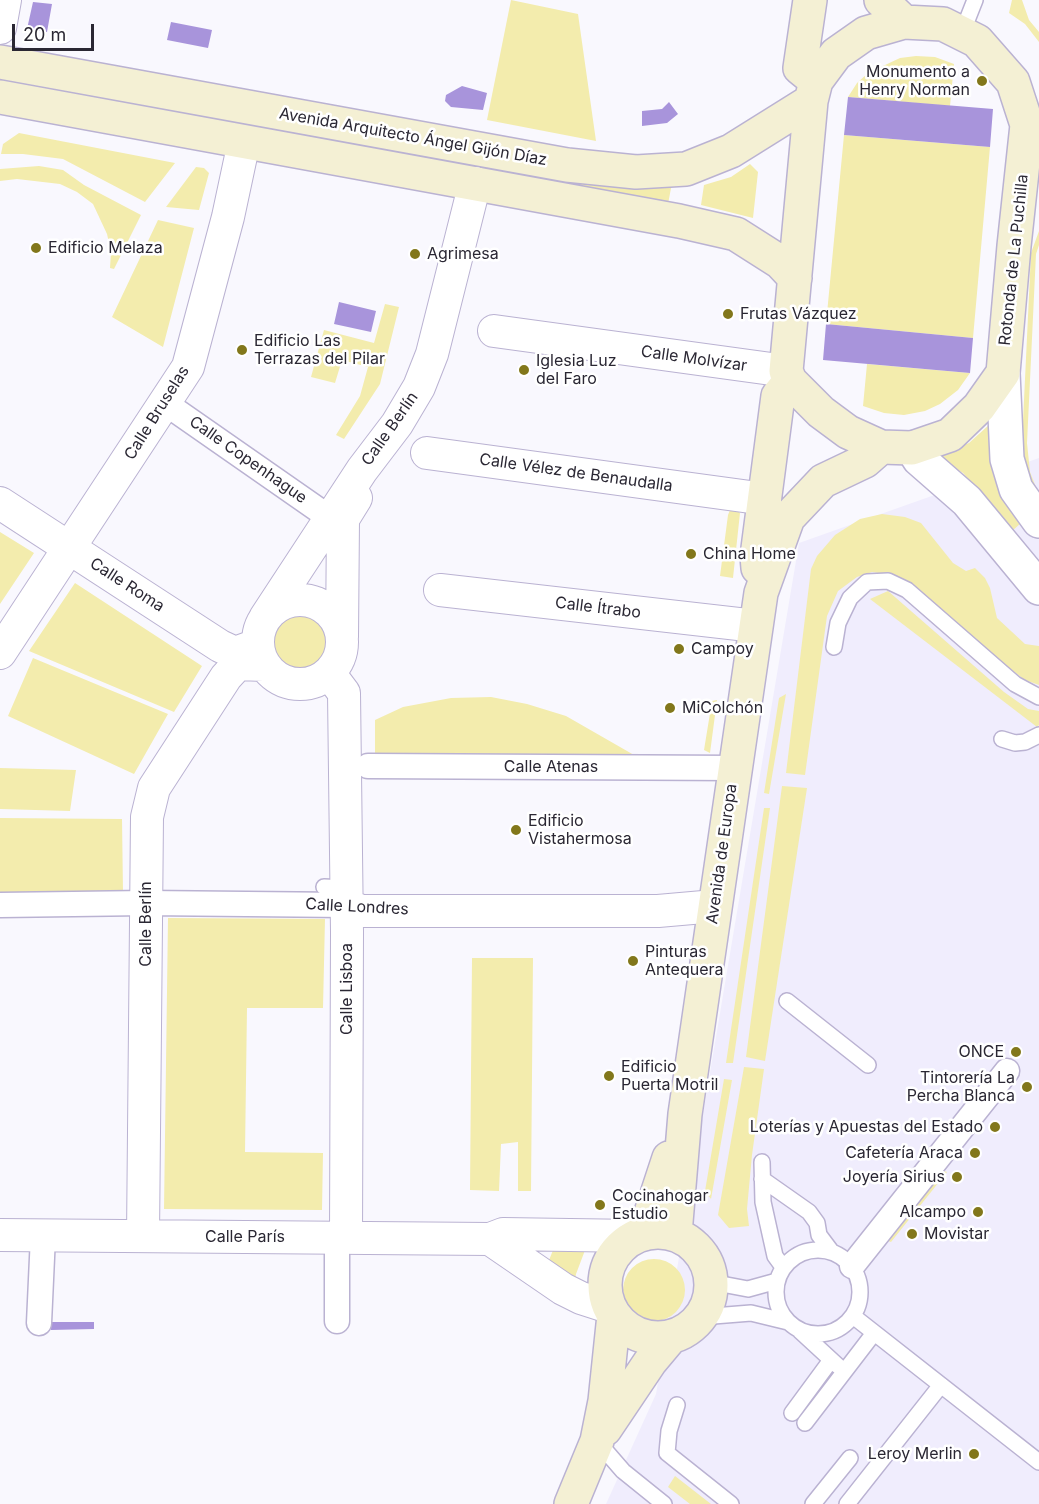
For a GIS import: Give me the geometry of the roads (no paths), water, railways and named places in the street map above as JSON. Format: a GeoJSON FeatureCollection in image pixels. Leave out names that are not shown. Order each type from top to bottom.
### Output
{"type":"FeatureCollection","features":[{"type":"Feature","properties":{"kind":"main road"},"geometry":{"type":"LineString","coordinates":[[810,0],[800,68],[814,91],[795,278],[788,376],[821,412],[848,432],[896,447],[950,435],[979,407],[1003,373]]}},
{"type":"Feature","properties":{"kind":"main road","name":"Rotonda de La Puchilla"},"geometry":{"type":"LineString","coordinates":[[814,91],[836,54],[892,11],[943,24],[977,41],[1026,89],[1028,125],[1003,373]]}},
{"type":"Feature","properties":{"kind":"main road","name":"Avenida Arquitecto Ángel Gijón Díaz"},"geometry":{"type":"LineString","coordinates":[[0,62],[567,165],[636,172],[686,169],[731,151],[814,91]]}},
{"type":"Feature","properties":{"kind":"main road","name":"Avenida Arquitecto Ángel Gijón Díaz"},"geometry":{"type":"LineString","coordinates":[[0,97],[679,221],[736,234],[780,262],[795,278]]}},
{"type":"Feature","properties":{"kind":"main road"},"geometry":{"type":"LineString","coordinates":[[1014,246],[1039,204]]}},
{"type":"Feature","properties":{"kind":"main road","name":"Avenida de Europa"},"geometry":{"type":"LineString","coordinates":[[761,593],[757,556],[778,396],[788,376]]}},
{"type":"Feature","properties":{"kind":"main road","name":"Avenida de Europa"},"geometry":{"type":"LineString","coordinates":[[652,1235],[684,1114],[761,593],[788,518],[823,482],[896,447]]}},
{"type":"Feature","properties":{"kind":"main road"},"geometry":{"type":"LineString","coordinates":[[652,1235],[689,1242],[700,1252],[708,1267],[711,1282],[709,1301],[701,1317],[687,1330],[671,1337],[654,1338],[639,1335],[625,1327],[611,1311],[605,1294],[608,1266],[620,1248],[652,1235]]}},
{"type":"Feature","properties":{"kind":"main road"},"geometry":{"type":"LineString","coordinates":[[571,1504],[597,1440],[605,1401],[611,1311]]}},
{"type":"Feature","properties":{"kind":"main road"},"geometry":{"type":"LineString","coordinates":[[597,1440],[650,1362],[671,1337]]}},
{"type":"Feature","properties":{"kind":"street"},"geometry":{"type":"LineString","coordinates":[[0,28],[5,0]]}},
{"type":"Feature","properties":{"kind":"street","name":"Calle Bruselas"},"geometry":{"type":"LineString","coordinates":[[0,653],[188,367],[228,217],[244,142]]}},
{"type":"Feature","properties":{"kind":"street","name":"Calle Berlín"},"geometry":{"type":"LineString","coordinates":[[143,1236],[147,817],[154,788],[226,677],[262,643],[330,518],[362,470],[397,424],[419,387],[432,354],[475,183]]}},
{"type":"Feature","properties":{"kind":"street","name":"Calle Molvízar"},"geometry":{"type":"LineString","coordinates":[[494,332],[788,376]]}},
{"type":"Feature","properties":{"kind":"street"},"geometry":{"type":"LineString","coordinates":[[1003,373],[1007,459],[1016,489],[1039,521]]}},
{"type":"Feature","properties":{"kind":"street","name":"Calle Copenhague"},"geometry":{"type":"LineString","coordinates":[[165,403],[330,518]]}},
{"type":"Feature","properties":{"kind":"street"},"geometry":{"type":"LineString","coordinates":[[896,447],[919,459],[967,501],[1039,588]]}},
{"type":"Feature","properties":{"kind":"street"},"geometry":{"type":"LineString","coordinates":[[342,637],[339,624],[332,613],[310,600],[297,599],[284,602],[273,609],[262,643],[272,674],[283,681],[307,684],[319,680],[337,663],[342,650],[343,519],[371,474],[377,452]]}},
{"type":"Feature","properties":{"kind":"street","name":"Calle Vélez de Benaudalla"},"geometry":{"type":"LineString","coordinates":[[427,453],[765,499]]}},
{"type":"Feature","properties":{"kind":"street","name":"Calle Roma"},"geometry":{"type":"LineString","coordinates":[[0,503],[220,646],[235,653],[262,643]]}},
{"type":"Feature","properties":{"kind":"street","name":"Calle Ítrabo"},"geometry":{"type":"LineString","coordinates":[[440,590],[756,626]]}},
{"type":"Feature","properties":{"kind":"street","name":"Calle Lisboa"},"geometry":{"type":"LineString","coordinates":[[329,673],[344,693],[339,893],[342,1238]]}},
{"type":"Feature","properties":{"kind":"street","name":"Calle Atenas"},"geometry":{"type":"LineString","coordinates":[[368,766],[735,768]]}},
{"type":"Feature","properties":{"kind":"street","name":"Calle Londres"},"geometry":{"type":"LineString","coordinates":[[0,905],[146,903],[339,893],[361,911],[658,911],[715,906]]}},
{"type":"Feature","properties":{"kind":"street"},"geometry":{"type":"LineString","coordinates":[[852,1266],[1007,1071]]}},
{"type":"Feature","properties":{"kind":"street","name":"Calle París"},"geometry":{"type":"LineString","coordinates":[[0,1235],[490,1239],[503,1234],[652,1235]]}},
{"type":"Feature","properties":{"kind":"street"},"geometry":{"type":"LineString","coordinates":[[39,1323],[43,1236]]}},
{"type":"Feature","properties":{"kind":"street"},"geometry":{"type":"LineString","coordinates":[[337,1321],[342,1238]]}},
{"type":"Feature","properties":{"kind":"street"},"geometry":{"type":"LineString","coordinates":[[490,1239],[563,1289],[611,1311]]}},
{"type":"Feature","properties":{"kind":"lane"},"geometry":{"type":"LineString","coordinates":[[962,33],[975,0]]}},
{"type":"Feature","properties":{"kind":"lane"},"geometry":{"type":"LineString","coordinates":[[834,646],[838,623],[850,598],[867,582],[888,581],[907,590],[1015,684],[1039,697]]}},
{"type":"Feature","properties":{"kind":"lane"},"geometry":{"type":"LineString","coordinates":[[1002,739],[1015,743],[1026,742],[1039,735]]}},
{"type":"Feature","properties":{"kind":"lane"},"geometry":{"type":"LineString","coordinates":[[787,1001],[868,1065]]}},
{"type":"Feature","properties":{"kind":"lane"},"geometry":{"type":"LineString","coordinates":[[762,1162],[764,1202],[780,1274]]}},
{"type":"Feature","properties":{"kind":"lane"},"geometry":{"type":"LineString","coordinates":[[762,1179],[809,1212],[817,1223],[819,1235],[831,1251]]}},
{"type":"Feature","properties":{"kind":"lane"},"geometry":{"type":"LineString","coordinates":[[701,1317],[751,1313],[794,1327],[814,1335],[829,1333],[843,1327],[853,1316],[859,1304],[861,1291],[859,1278],[843,1257],[831,1251],[818,1249],[804,1251],[792,1258],[780,1274],[776,1295],[780,1310],[794,1327],[844,1371]]}},
{"type":"Feature","properties":{"kind":"lane"},"geometry":{"type":"LineString","coordinates":[[711,1282],[748,1289],[780,1274]]}},
{"type":"Feature","properties":{"kind":"lane"},"geometry":{"type":"LineString","coordinates":[[853,1316],[1039,1462]]}},
{"type":"Feature","properties":{"kind":"lane"},"geometry":{"type":"LineString","coordinates":[[805,1423],[874,1333]]}},
{"type":"Feature","properties":{"kind":"lane"},"geometry":{"type":"LineString","coordinates":[[792,1413],[831,1360]]}},
{"type":"Feature","properties":{"kind":"lane"},"geometry":{"type":"LineString","coordinates":[[847,1504],[941,1385]]}},
{"type":"Feature","properties":{"kind":"lane"},"geometry":{"type":"LineString","coordinates":[[677,1405],[669,1431],[667,1453],[731,1504]]}},
{"type":"Feature","properties":{"kind":"lane"},"geometry":{"type":"LineString","coordinates":[[597,1440],[623,1472],[664,1504]]}},
{"type":"Feature","properties":{"kind":"lane"},"geometry":{"type":"LineString","coordinates":[[813,1504],[850,1458]]}},
{"type":"Feature","properties":{"kind":"place","name":"Monumento a Henry Norman"},"geometry":{"type":"Point","coordinates":[982,81]}},
{"type":"Feature","properties":{"kind":"place","name":"Edificio Melaza"},"geometry":{"type":"Point","coordinates":[36,248]}},
{"type":"Feature","properties":{"kind":"place","name":"Agrimesa"},"geometry":{"type":"Point","coordinates":[415,254]}},
{"type":"Feature","properties":{"kind":"place","name":"Frutas Vázquez"},"geometry":{"type":"Point","coordinates":[728,314]}},
{"type":"Feature","properties":{"kind":"place","name":"Edificio Las Terrazas del Pilar"},"geometry":{"type":"Point","coordinates":[242,350]}},
{"type":"Feature","properties":{"kind":"place","name":"Iglesia Luz del Faro"},"geometry":{"type":"Point","coordinates":[524,370]}},
{"type":"Feature","properties":{"kind":"place","name":"China Home"},"geometry":{"type":"Point","coordinates":[691,554]}},
{"type":"Feature","properties":{"kind":"place","name":"Campoy"},"geometry":{"type":"Point","coordinates":[679,649]}},
{"type":"Feature","properties":{"kind":"place","name":"MiColchón"},"geometry":{"type":"Point","coordinates":[670,708]}},
{"type":"Feature","properties":{"kind":"place","name":"Edificio Vistahermosa"},"geometry":{"type":"Point","coordinates":[516,830]}},
{"type":"Feature","properties":{"kind":"place","name":"Pinturas Antequera"},"geometry":{"type":"Point","coordinates":[633,961]}},
{"type":"Feature","properties":{"kind":"place","name":"ONCE"},"geometry":{"type":"Point","coordinates":[1016,1052]}},
{"type":"Feature","properties":{"kind":"place","name":"Edificio Puerta Motril"},"geometry":{"type":"Point","coordinates":[609,1076]}},
{"type":"Feature","properties":{"kind":"place","name":"Tintorería La Percha Blanca"},"geometry":{"type":"Point","coordinates":[1027,1087]}},
{"type":"Feature","properties":{"kind":"place","name":"Loterías y Apuestas del Estado"},"geometry":{"type":"Point","coordinates":[995,1127]}},
{"type":"Feature","properties":{"kind":"place","name":"Cafetería Araca"},"geometry":{"type":"Point","coordinates":[975,1153]}},
{"type":"Feature","properties":{"kind":"place","name":"Joyería Sirius"},"geometry":{"type":"Point","coordinates":[957,1177]}},
{"type":"Feature","properties":{"kind":"place","name":"Cocinahogar Estudio"},"geometry":{"type":"Point","coordinates":[600,1205]}},
{"type":"Feature","properties":{"kind":"place","name":"Alcampo"},"geometry":{"type":"Point","coordinates":[978,1212]}},
{"type":"Feature","properties":{"kind":"place","name":"Movistar"},"geometry":{"type":"Point","coordinates":[912,1234]}},
{"type":"Feature","properties":{"kind":"place","name":"Leroy Merlin"},"geometry":{"type":"Point","coordinates":[974,1454]}}]}
